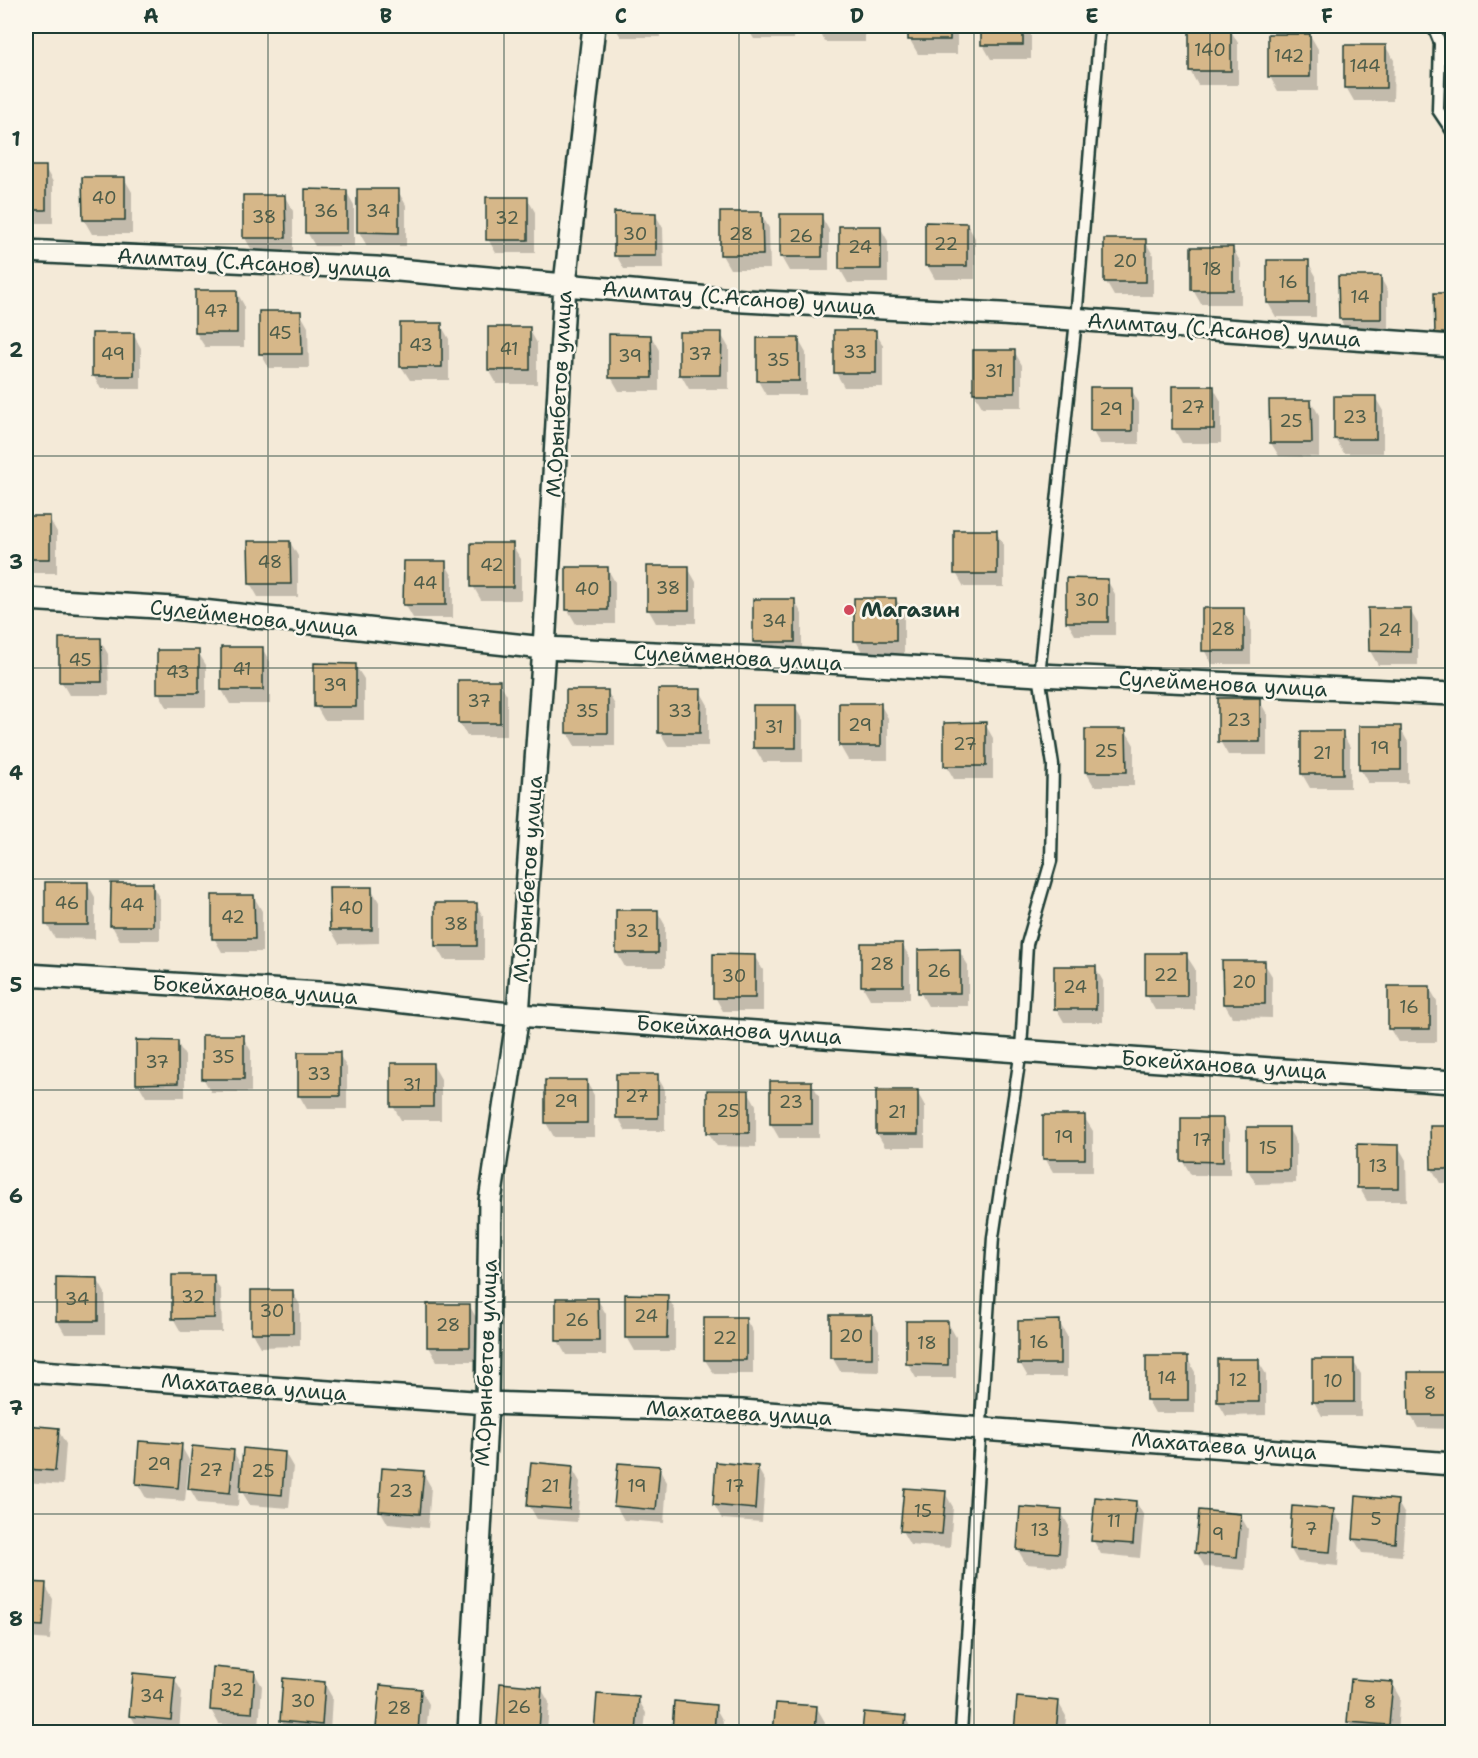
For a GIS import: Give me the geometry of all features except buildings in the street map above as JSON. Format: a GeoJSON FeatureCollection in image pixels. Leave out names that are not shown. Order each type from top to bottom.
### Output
{"type":"FeatureCollection","features":[{"type":"Feature","properties":{"kind":"street","name":"М.Орынбетов улица"},"geometry":{"type":"LineString","coordinates":[[469,1732],[487,1403],[490,1201],[518,1015],[544,648],[565,284],[594,26]]}},
{"type":"Feature","properties":{"kind":"street","name":"Алимтау (С.Асанов) улица"},"geometry":{"type":"LineString","coordinates":[[26,251],[376,268],[744,302],[1076,320],[1452,346]]}},
{"type":"Feature","properties":{"kind":"street","name":"Сулейменова улица"},"geometry":{"type":"LineString","coordinates":[[26,599],[174,608],[544,648],[764,658],[1040,675],[1452,694]]}},
{"type":"Feature","properties":{"kind":"street","name":"Бокейханова улица"},"geometry":{"type":"LineString","coordinates":[[26,975],[335,994],[518,1015],[1452,1082]]}},
{"type":"Feature","properties":{"kind":"street","name":"Махатаева улица"},"geometry":{"type":"LineString","coordinates":[[26,1371],[487,1403],[742,1411],[1452,1464]]}},
{"type":"Feature","properties":{"kind":"lane"},"geometry":{"type":"LineString","coordinates":[[961,1732],[993,1237],[1021,1050],[1027,944],[1051,861],[1053,765],[1040,675],[1076,320],[1100,26]]}},
{"type":"Feature","properties":{"kind":"lane"},"geometry":{"type":"LineString","coordinates":[[1433,26],[1440,43],[1438,110],[1452,131]]}},
{"type":"Feature","properties":{"kind":"place","name":"Магазин"},"geometry":{"type":"Point","coordinates":[849,610]}}]}
